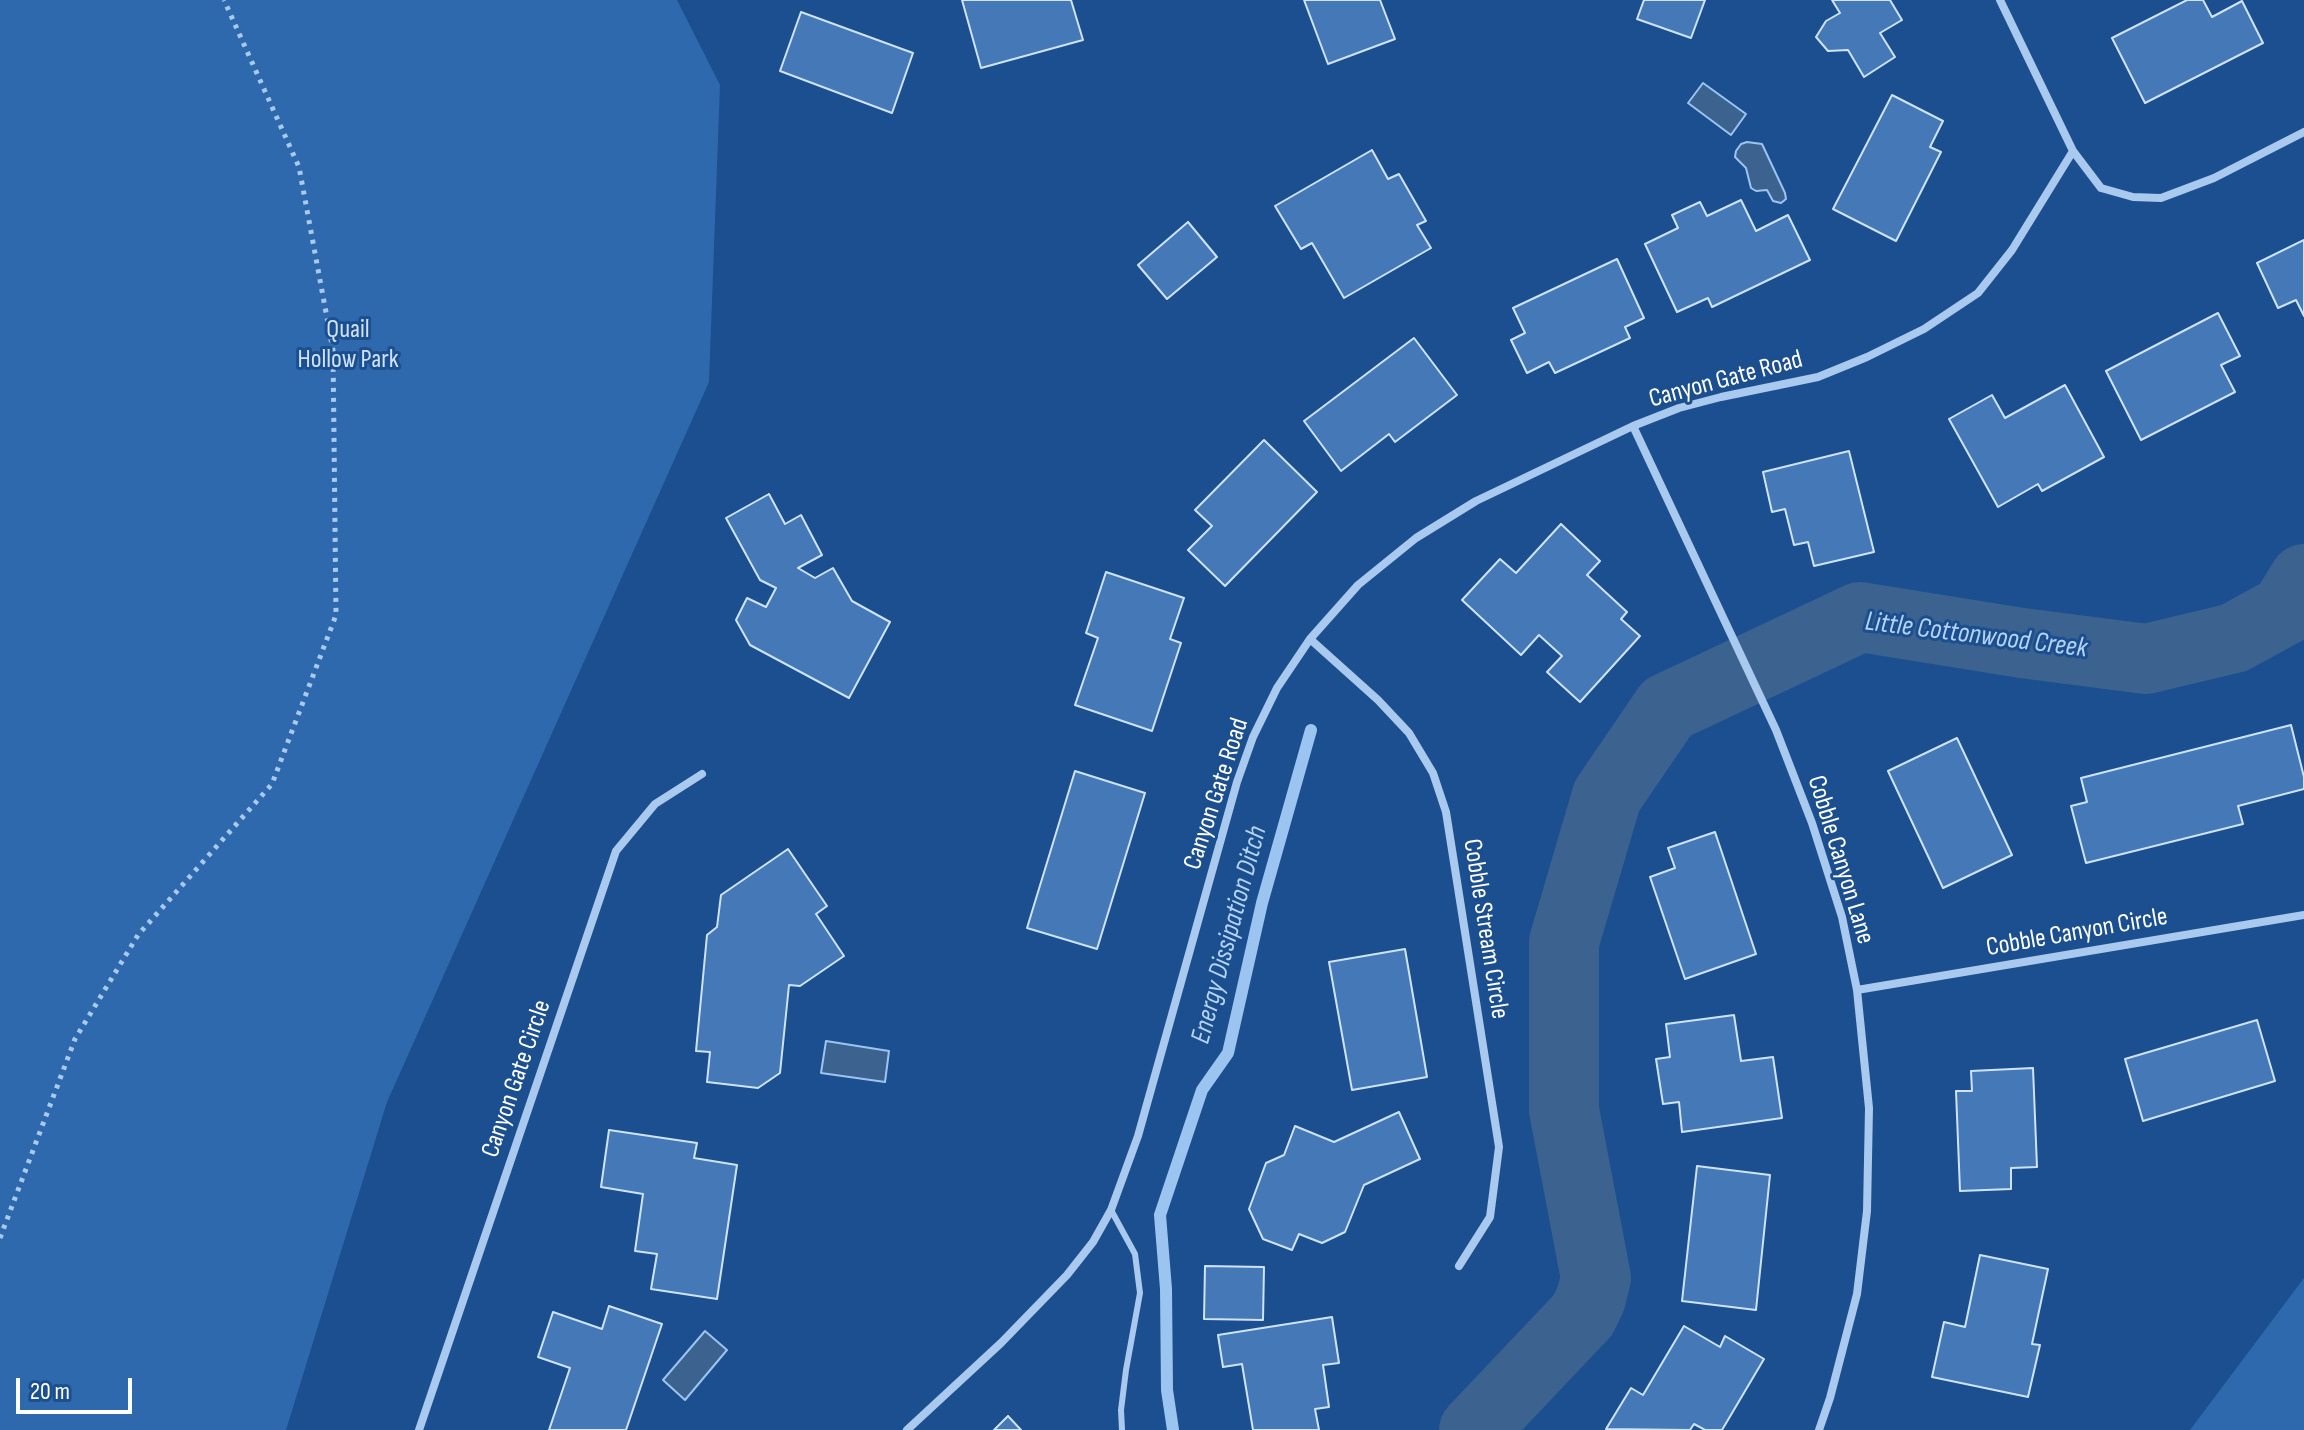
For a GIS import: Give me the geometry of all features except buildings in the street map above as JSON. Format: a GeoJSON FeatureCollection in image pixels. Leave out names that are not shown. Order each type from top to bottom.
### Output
{"type":"FeatureCollection","features":[{"type":"Feature","properties":{"kind":"street"},"geometry":{"type":"LineString","coordinates":[[2000,0],[2073,151],[2101,188],[2133,197],[2161,198],[2214,178],[2304,132]]}},
{"type":"Feature","properties":{"kind":"street","name":"Canyon Gate Road"},"geometry":{"type":"LineString","coordinates":[[907,1430],[1001,1343],[1067,1275],[1093,1242],[1111,1210],[1138,1136],[1237,782],[1253,737],[1277,688],[1310,639],[1358,585],[1416,538],[1476,501],[1633,426],[1679,408],[1818,377],[1924,329],[1978,293],[2012,250],[2073,151]]}},
{"type":"Feature","properties":{"kind":"street","name":"Cobble Canyon Lane"},"geometry":{"type":"LineString","coordinates":[[1633,426],[1776,730],[1812,823],[1842,917],[1857,990],[1869,1108],[1867,1211],[1857,1294],[1819,1430]]}},
{"type":"Feature","properties":{"kind":"street","name":"Cobble Stream Circle"},"geometry":{"type":"LineString","coordinates":[[1310,639],[1378,700],[1409,733],[1433,773],[1446,812],[1499,1147],[1490,1217],[1459,1266]]}},
{"type":"Feature","properties":{"kind":"street","name":"Canyon Gate Circle"},"geometry":{"type":"LineString","coordinates":[[419,1430],[616,851],[655,804],[702,774]]}},
{"type":"Feature","properties":{"kind":"street","name":"Cobble Canyon Circle"},"geometry":{"type":"LineString","coordinates":[[1857,990],[2304,915]]}},
{"type":"Feature","properties":{"kind":"lane"},"geometry":{"type":"LineString","coordinates":[[1111,1210],[1135,1254],[1140,1293],[1126,1370],[1122,1430]]}},
{"type":"Feature","properties":{"kind":"path"},"geometry":{"type":"LineString","coordinates":[[0,1238],[75,1039],[138,935],[272,784],[336,615],[333,350],[299,167],[224,0]]}},
{"type":"Feature","properties":{"kind":"green space","name":"Quail Hollow Park"},"geometry":{"type":"Polygon","coordinates":[[[0,0],[677,0],[720,85],[709,382],[387,1102],[286,1430],[0,1430],[0,0]]]}},
{"type":"Feature","properties":{"kind":"green space"},"geometry":{"type":"Polygon","coordinates":[[[2304,1278],[2304,1430],[2190,1430],[2304,1278]]]}},
{"type":"Feature","properties":{"kind":"shaded area"},"geometry":{"type":"Polygon","coordinates":[[[1703,83],[1746,114],[1731,135],[1688,103],[1703,83]]]}},
{"type":"Feature","properties":{"kind":"shaded area"},"geometry":{"type":"Polygon","coordinates":[[[1741,144],[1762,144],[1785,193],[1786,199],[1781,203],[1773,201],[1767,190],[1751,188],[1746,168],[1735,157],[1741,144]]]}},
{"type":"Feature","properties":{"kind":"shaded area"},"geometry":{"type":"Polygon","coordinates":[[[826,1041],[889,1051],[885,1082],[821,1073],[826,1041]]]}},
{"type":"Feature","properties":{"kind":"shaded area"},"geometry":{"type":"Polygon","coordinates":[[[705,1331],[727,1350],[685,1400],[663,1380],[705,1331]]]}},
{"type":"Feature","properties":{"kind":"waterway","name":"Little Cottonwood Creek"},"geometry":{"type":"LineString","coordinates":[[1474,1430],[1583,1315],[1591,1298],[1596,1278],[1564,1110],[1564,942],[1607,796],[1667,708],[1860,617],[2146,659],[2234,638],[2285,610],[2304,579]]}},
{"type":"Feature","properties":{"kind":"waterway","name":"Energy Dissipation Ditch"},"geometry":{"type":"LineString","coordinates":[[1173,1430],[1167,1390],[1166,1289],[1160,1215],[1202,1090],[1228,1053],[1262,903],[1311,730]]}}]}
